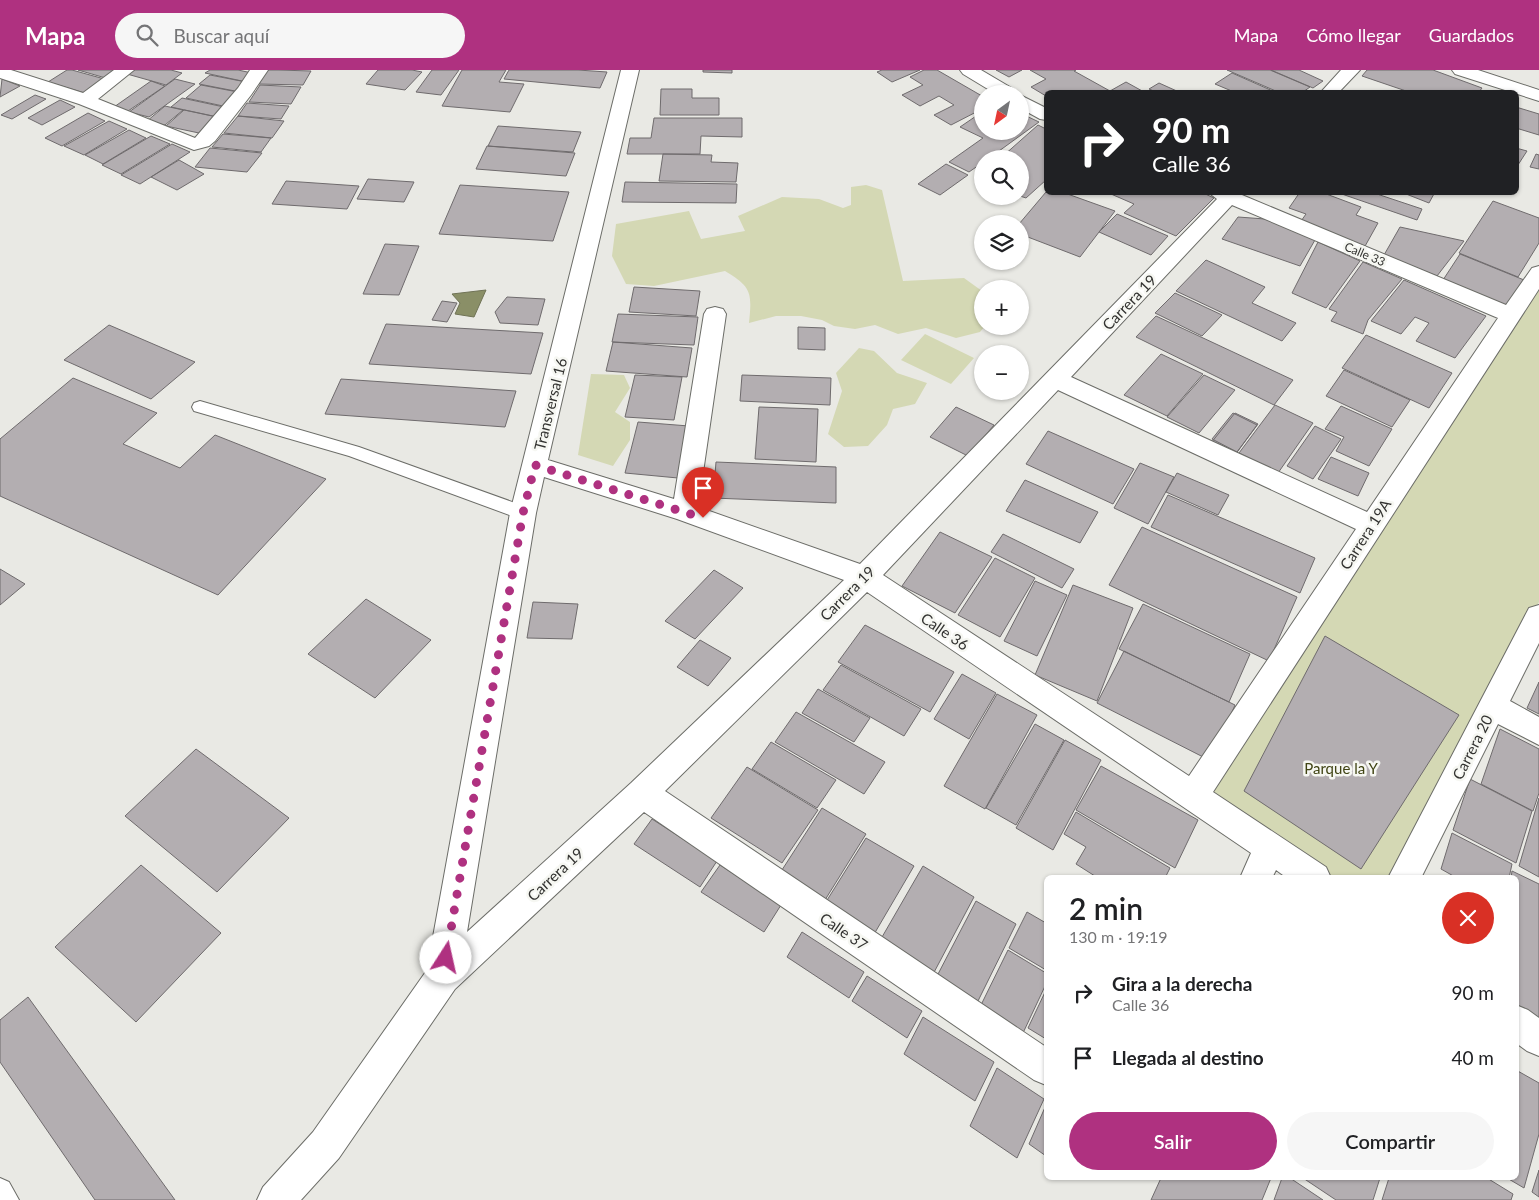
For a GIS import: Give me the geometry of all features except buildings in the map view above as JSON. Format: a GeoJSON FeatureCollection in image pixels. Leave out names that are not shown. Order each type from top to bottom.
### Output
{"type":"FeatureCollection","features":[{"type":"Feature","properties":{"kind":"street"},"geometry":{"type":"LineString","coordinates":[[85,100],[125,70]]}},
{"type":"Feature","properties":{"kind":"street"},"geometry":{"type":"LineString","coordinates":[[4,72],[85,100],[194,144],[202,142],[208,137],[245,91],[259,70]]}},
{"type":"Feature","properties":{"kind":"street","name":"Transversal 16"},"geometry":{"type":"LineString","coordinates":[[443,977],[523,513],[630,70]]}},
{"type":"Feature","properties":{"kind":"street"},"geometry":{"type":"LineString","coordinates":[[969,70],[995,85]]}},
{"type":"Feature","properties":{"kind":"street"},"geometry":{"type":"LineString","coordinates":[[1332,90],[1351,70]]}},
{"type":"Feature","properties":{"kind":"street"},"geometry":{"type":"LineString","coordinates":[[1462,70],[1539,96]]}},
{"type":"Feature","properties":{"kind":"street"},"geometry":{"type":"LineString","coordinates":[[1029,105],[1044,114]]}},
{"type":"Feature","properties":{"kind":"street","name":"Carrera 19"},"geometry":{"type":"LineString","coordinates":[[443,977],[642,793],[864,577],[1055,379],[1226,195]]}},
{"type":"Feature","properties":{"kind":"street","name":"Calle 33"},"geometry":{"type":"LineString","coordinates":[[1229,195],[1512,316]]}},
{"type":"Feature","properties":{"kind":"street","name":"Carrera 19A"},"geometry":{"type":"LineString","coordinates":[[1193,796],[1539,273]]}},
{"type":"Feature","properties":{"kind":"street"},"geometry":{"type":"LineString","coordinates":[[685,512],[715,314]]}},
{"type":"Feature","properties":{"kind":"street"},"geometry":{"type":"LineString","coordinates":[[1055,379],[1371,525]]}},
{"type":"Feature","properties":{"kind":"street","name":"Calle 36"},"geometry":{"type":"LineString","coordinates":[[535,465],[685,512],[864,577],[1311,875]]}},
{"type":"Feature","properties":{"kind":"street","name":"Carrera 20"},"geometry":{"type":"LineString","coordinates":[[1406,875],[1539,616]]}},
{"type":"Feature","properties":{"kind":"street"},"geometry":{"type":"LineString","coordinates":[[1493,706],[1539,732]]}},
{"type":"Feature","properties":{"kind":"street","name":"Calle 37"},"geometry":{"type":"LineString","coordinates":[[642,793],[1044,1067]]}},
{"type":"Feature","properties":{"kind":"street"},"geometry":{"type":"LineString","coordinates":[[1257,875],[1270,847]]}},
{"type":"Feature","properties":{"kind":"street"},"geometry":{"type":"LineString","coordinates":[[276,1200],[326,1145],[443,977]]}},
{"type":"Feature","properties":{"kind":"street"},"geometry":{"type":"LineString","coordinates":[[1519,1024],[1539,1039]]}},
{"type":"Feature","properties":{"kind":"lane"},"geometry":{"type":"LineString","coordinates":[[200,407],[353,451],[523,513]]}},
{"type":"Feature","properties":{"kind":"lane"},"geometry":{"type":"LineString","coordinates":[[0,1191],[6,1200]]}},
{"type":"Feature","properties":{"kind":"green space"},"geometry":{"type":"Polygon","coordinates":[[[866,185],[882,190],[903,281],[964,278],[974,285],[974,334],[956,338],[926,328],[898,334],[875,325],[855,329],[834,326],[822,320],[801,316],[776,316],[749,323],[750,298],[748,292],[741,282],[725,271],[654,286],[626,284],[612,256],[616,224],[689,211],[701,239],[745,231],[738,216],[782,197],[819,199],[843,208],[851,205],[851,187],[866,185]]]}},
{"type":"Feature","properties":{"kind":"green space","name":"Parque la Y"},"geometry":{"type":"Polygon","coordinates":[[[1539,283],[1539,602],[1398,875],[1322,875],[1204,796],[1539,283]]]}},
{"type":"Feature","properties":{"kind":"green space"},"geometry":{"type":"Polygon","coordinates":[[[925,334],[974,358],[951,384],[901,360],[925,334]]]}},
{"type":"Feature","properties":{"kind":"green space"},"geometry":{"type":"Polygon","coordinates":[[[859,348],[874,351],[897,373],[927,383],[915,404],[893,409],[887,425],[868,446],[844,447],[828,434],[842,391],[836,373],[859,348]]]}},
{"type":"Feature","properties":{"kind":"green space"},"geometry":{"type":"Polygon","coordinates":[[[591,374],[624,375],[630,388],[615,412],[630,422],[630,440],[613,466],[578,455],[591,374]]]}},
{"type":"Feature","properties":{"kind":"shaded area"},"geometry":{"type":"Polygon","coordinates":[[[486,290],[474,317],[455,314],[460,303],[452,294],[486,290]]]}},
{"type":"Feature","properties":{"kind":"route"},"geometry":{"type":"LineString","coordinates":[[446,958],[523,513],[535,465],[703,518]]}}]}
